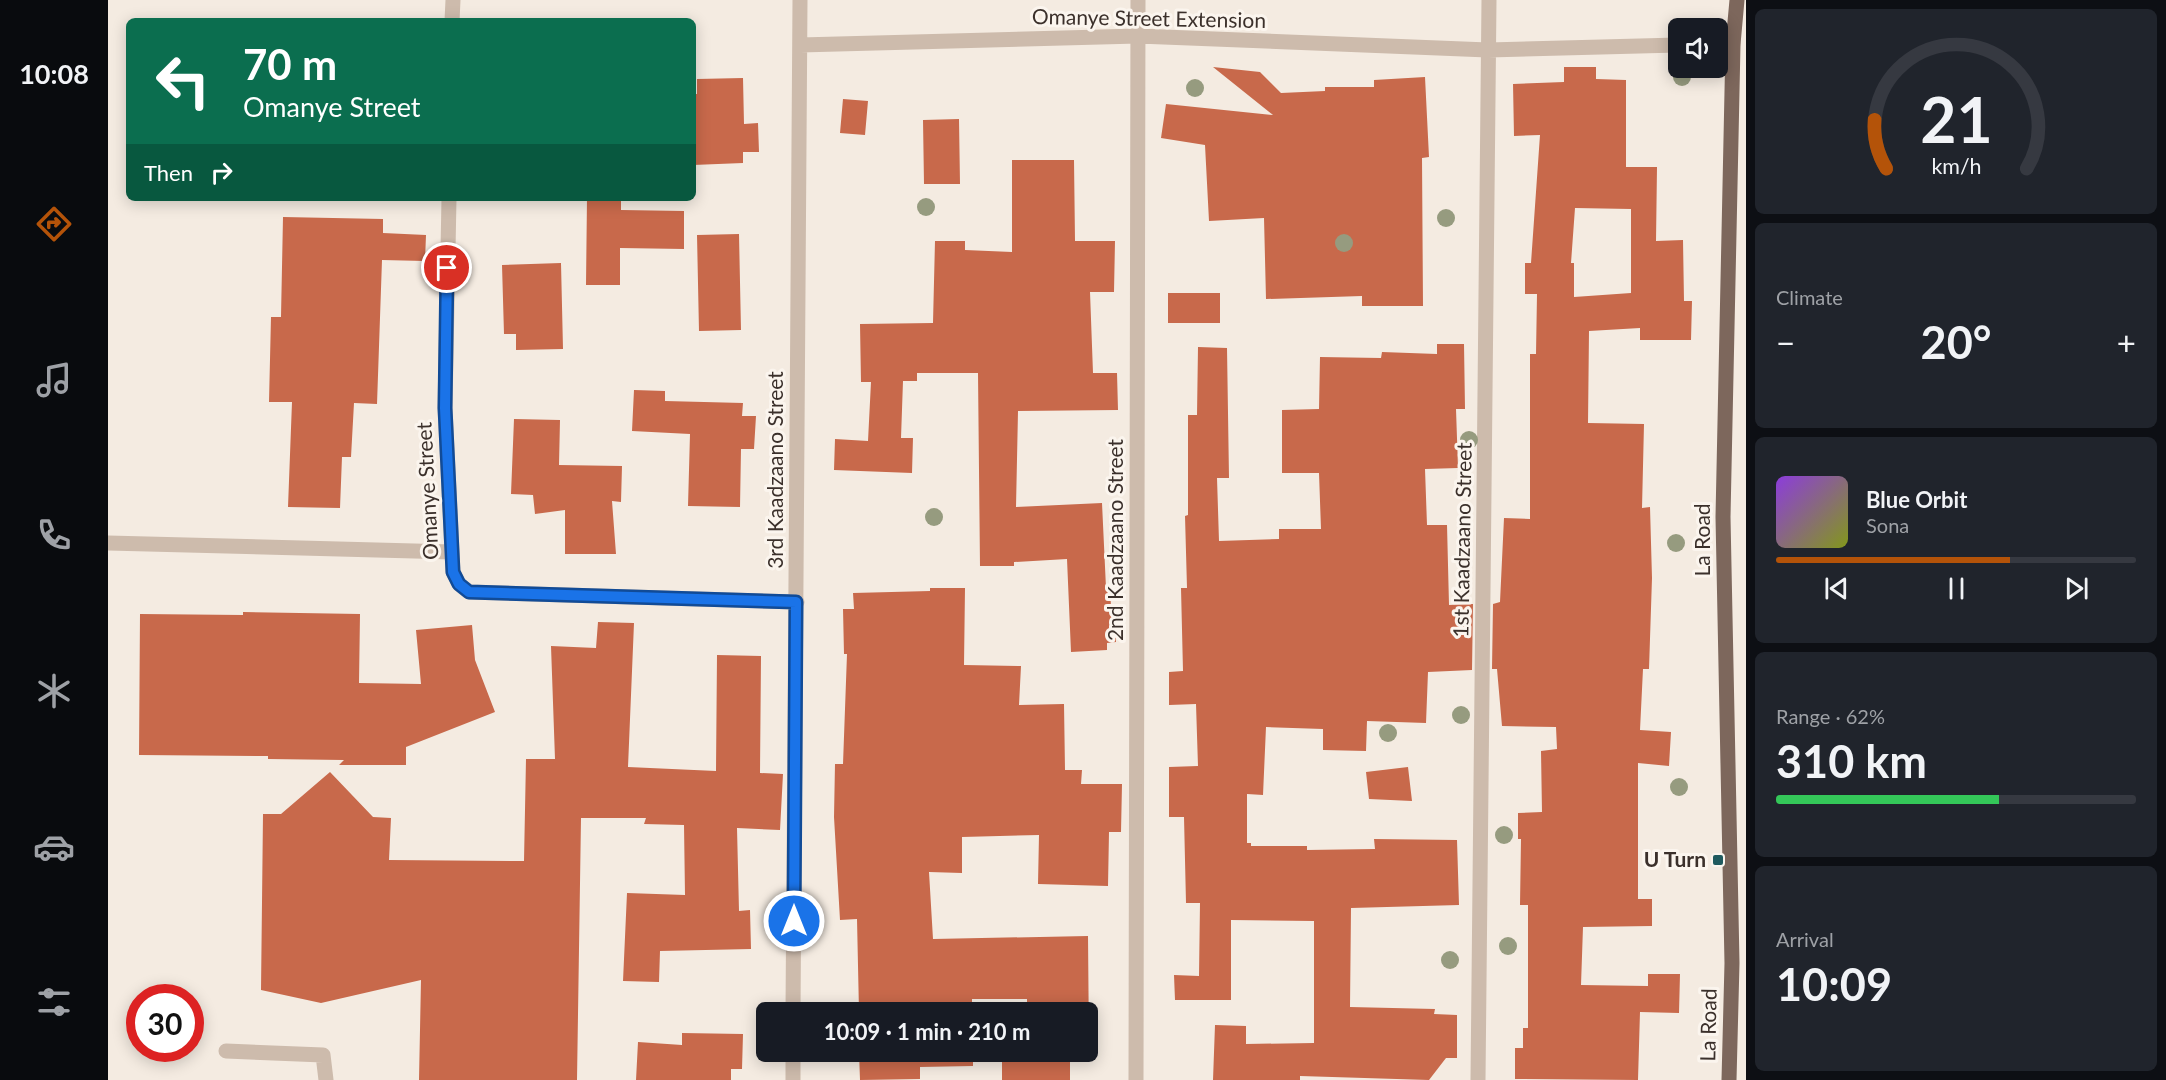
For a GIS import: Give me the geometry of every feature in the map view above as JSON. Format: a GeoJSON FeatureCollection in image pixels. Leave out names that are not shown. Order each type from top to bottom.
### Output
{"type":"FeatureCollection","features":[{"type":"Feature","properties":{"kind":"main road","name":"La Road"},"geometry":{"type":"LineString","coordinates":[[1728,34],[1737,0]]}},
{"type":"Feature","properties":{"kind":"main road","name":"La Road"},"geometry":{"type":"LineString","coordinates":[[1725,78],[1723,517],[1739,963],[1730,1080]]}},
{"type":"Feature","properties":{"kind":"street"},"geometry":{"type":"LineString","coordinates":[[452,18],[453,0]]}},
{"type":"Feature","properties":{"kind":"street","name":"3rd Kaadzaano Street"},"geometry":{"type":"LineString","coordinates":[[793,1002],[800,0]]}},
{"type":"Feature","properties":{"kind":"street","name":"2nd Kaadzaano Street"},"geometry":{"type":"LineString","coordinates":[[1136,1080],[1138,0]]}},
{"type":"Feature","properties":{"kind":"street","name":"1st Kaadzaano Street"},"geometry":{"type":"LineString","coordinates":[[1478,1080],[1489,0]]}},
{"type":"Feature","properties":{"kind":"street","name":"Omanye Street Extension"},"geometry":{"type":"LineString","coordinates":[[800,45],[1138,36],[1488,50],[1668,45]]}},
{"type":"Feature","properties":{"kind":"street","name":"Omanye Street"},"geometry":{"type":"LineString","coordinates":[[449,201],[445,408],[453,572],[459,584],[469,592],[796,602]]}},
{"type":"Feature","properties":{"kind":"street"},"geometry":{"type":"LineString","coordinates":[[108,543],[452,552]]}},
{"type":"Feature","properties":{"kind":"street"},"geometry":{"type":"LineString","coordinates":[[226,1051],[323,1055],[326,1080]]}},
{"type":"Feature","properties":{"kind":"street"},"geometry":{"type":"LineString","coordinates":[[793,1062],[793,1080]]}},
{"type":"Feature","properties":{"kind":"building"},"geometry":{"type":"Polygon","coordinates":[[[1213,67],[1260,72],[1281,93],[1325,91],[1325,87],[1374,87],[1374,80],[1425,77],[1429,157],[1422,158],[1423,306],[1362,306],[1362,296],[1266,299],[1264,218],[1209,221],[1205,145],[1161,138],[1166,104],[1273,115],[1213,67]]]}},
{"type":"Feature","properties":{"kind":"building"},"geometry":{"type":"Polygon","coordinates":[[[1564,67],[1596,67],[1596,79],[1626,80],[1626,167],[1657,167],[1656,241],[1683,240],[1684,301],[1692,301],[1691,340],[1640,340],[1640,328],[1589,331],[1588,423],[1644,424],[1642,508],[1650,507],[1652,578],[1649,669],[1643,669],[1640,730],[1671,732],[1669,766],[1638,763],[1638,899],[1652,899],[1652,926],[1583,927],[1581,985],[1648,986],[1648,974],[1680,974],[1679,1013],[1640,1012],[1638,1080],[1515,1079],[1515,1048],[1523,1048],[1523,1028],[1528,1028],[1528,905],[1520,905],[1521,839],[1518,839],[1518,813],[1542,812],[1541,751],[1557,749],[1556,727],[1502,726],[1497,669],[1492,669],[1493,604],[1500,602],[1504,518],[1530,519],[1530,354],[1536,354],[1537,294],[1525,294],[1525,263],[1531,263],[1540,135],[1514,136],[1513,84],[1564,82],[1564,67]],[[1575,208],[1571,263],[1574,263],[1574,297],[1631,293],[1631,209],[1575,208]]]}},
{"type":"Feature","properties":{"kind":"building"},"geometry":{"type":"Polygon","coordinates":[[[743,78],[744,124],[758,123],[759,152],[743,152],[743,163],[696,165],[697,79],[743,78]]]}},
{"type":"Feature","properties":{"kind":"building"},"geometry":{"type":"Polygon","coordinates":[[[843,99],[868,101],[865,135],[840,133],[843,99]]]}},
{"type":"Feature","properties":{"kind":"building"},"geometry":{"type":"Polygon","coordinates":[[[959,119],[960,184],[924,184],[923,120],[959,119]]]}},
{"type":"Feature","properties":{"kind":"building"},"geometry":{"type":"Polygon","coordinates":[[[1012,160],[1074,160],[1075,241],[1115,241],[1114,292],[1090,292],[1093,373],[1117,373],[1118,410],[1018,411],[1016,507],[1102,503],[1106,588],[1110,588],[1111,607],[1115,607],[1116,642],[1107,643],[1107,650],[1071,652],[1067,559],[1014,562],[1014,566],[980,566],[978,373],[917,373],[917,381],[903,381],[901,438],[913,438],[912,473],[834,470],[835,439],[868,441],[871,382],[861,382],[860,324],[933,323],[935,241],[965,241],[965,250],[1012,252],[1012,160]]]}},
{"type":"Feature","properties":{"kind":"building"},"geometry":{"type":"Polygon","coordinates":[[[587,201],[621,201],[621,210],[684,211],[684,249],[620,248],[620,285],[586,285],[587,201]]]}},
{"type":"Feature","properties":{"kind":"building"},"geometry":{"type":"Polygon","coordinates":[[[283,217],[383,219],[383,233],[426,235],[425,261],[382,260],[377,404],[354,403],[351,457],[342,457],[340,508],[288,507],[292,402],[269,402],[271,317],[281,317],[283,217]]]}},
{"type":"Feature","properties":{"kind":"building"},"geometry":{"type":"Polygon","coordinates":[[[739,234],[741,330],[699,331],[697,235],[739,234]]]}},
{"type":"Feature","properties":{"kind":"building"},"geometry":{"type":"Polygon","coordinates":[[[561,263],[563,349],[516,350],[516,334],[504,334],[502,265],[561,263]]]}},
{"type":"Feature","properties":{"kind":"building"},"geometry":{"type":"Polygon","coordinates":[[[1168,293],[1220,293],[1220,323],[1168,323],[1168,293]]]}},
{"type":"Feature","properties":{"kind":"building"},"geometry":{"type":"Polygon","coordinates":[[[1437,344],[1464,344],[1465,409],[1456,409],[1458,468],[1425,469],[1427,525],[1447,525],[1449,605],[1473,604],[1472,670],[1428,672],[1426,723],[1367,721],[1366,751],[1323,750],[1323,729],[1266,727],[1263,795],[1247,794],[1247,843],[1251,843],[1251,846],[1307,846],[1307,850],[1375,849],[1374,839],[1457,840],[1459,905],[1351,908],[1350,1007],[1435,1009],[1434,1014],[1457,1015],[1457,1058],[1446,1058],[1429,1080],[1300,1076],[1300,1080],[1213,1080],[1215,1025],[1246,1026],[1246,1044],[1314,1043],[1314,921],[1231,920],[1231,1000],[1175,1000],[1174,975],[1199,976],[1200,903],[1186,903],[1184,817],[1169,817],[1169,767],[1198,766],[1196,704],[1169,705],[1169,672],[1183,671],[1181,588],[1187,588],[1185,516],[1188,515],[1188,415],[1197,415],[1198,347],[1227,348],[1229,478],[1217,478],[1219,541],[1279,539],[1279,529],[1321,529],[1319,473],[1282,473],[1282,410],[1319,409],[1320,357],[1381,358],[1382,352],[1437,354],[1437,344]]]}},
{"type":"Feature","properties":{"kind":"building"},"geometry":{"type":"Polygon","coordinates":[[[634,390],[665,391],[665,401],[743,403],[742,416],[756,416],[754,449],[741,449],[740,507],[688,506],[690,434],[632,431],[634,390]]]}},
{"type":"Feature","properties":{"kind":"building"},"geometry":{"type":"Polygon","coordinates":[[[514,419],[560,420],[559,465],[622,466],[621,502],[612,501],[616,554],[565,554],[565,510],[535,514],[533,495],[511,494],[514,419]]]}},
{"type":"Feature","properties":{"kind":"building"},"geometry":{"type":"Polygon","coordinates":[[[930,588],[965,588],[964,665],[1021,666],[1019,705],[1064,704],[1065,770],[1082,770],[1081,784],[1122,784],[1121,832],[1109,832],[1108,886],[1038,884],[1039,835],[962,837],[962,873],[929,872],[933,939],[1088,936],[1089,1002],[972,999],[972,1002],[859,1002],[857,919],[840,920],[834,817],[835,764],[843,764],[847,654],[844,654],[843,609],[854,609],[853,593],[930,591],[930,588]]]}},
{"type":"Feature","properties":{"kind":"building"},"geometry":{"type":"Polygon","coordinates":[[[243,612],[360,614],[359,683],[421,684],[416,630],[472,625],[475,660],[495,712],[406,747],[406,765],[339,765],[344,760],[268,759],[268,756],[139,755],[140,614],[243,615],[243,612]]]}},
{"type":"Feature","properties":{"kind":"building"},"geometry":{"type":"Polygon","coordinates":[[[598,622],[634,623],[628,767],[716,771],[717,655],[761,656],[760,773],[783,774],[780,830],[737,828],[739,911],[750,910],[751,949],[660,951],[659,982],[623,981],[627,893],[685,895],[684,825],[644,824],[646,818],[581,818],[577,1080],[419,1080],[421,980],[321,1003],[261,990],[263,814],[281,814],[330,772],[373,817],[391,818],[389,860],[524,861],[526,759],[555,759],[551,646],[596,648],[598,622]]]}},
{"type":"Feature","properties":{"kind":"building"},"geometry":{"type":"Polygon","coordinates":[[[1408,767],[1412,801],[1369,799],[1366,772],[1408,767]]]}},
{"type":"Feature","properties":{"kind":"building"},"geometry":{"type":"Polygon","coordinates":[[[682,1033],[743,1034],[742,1069],[731,1069],[731,1080],[636,1080],[638,1042],[682,1045],[682,1033]]]}},
{"type":"Feature","properties":{"kind":"building"},"geometry":{"type":"Polygon","coordinates":[[[859,1062],[973,1062],[973,1066],[920,1067],[920,1079],[860,1080],[859,1062]]]}},
{"type":"Feature","properties":{"kind":"building"},"geometry":{"type":"Polygon","coordinates":[[[1002,1062],[1070,1062],[1070,1080],[1002,1080],[1002,1062]]]}},
{"type":"Feature","properties":{"kind":"place","name":"U Turn"},"geometry":{"type":"Point","coordinates":[1718,860]}},
{"type":"Feature","properties":{"kind":"route"},"geometry":{"type":"LineString","coordinates":[[447,268],[445,408],[453,572],[459,584],[469,592],[796,602],[794,921]]}}]}
